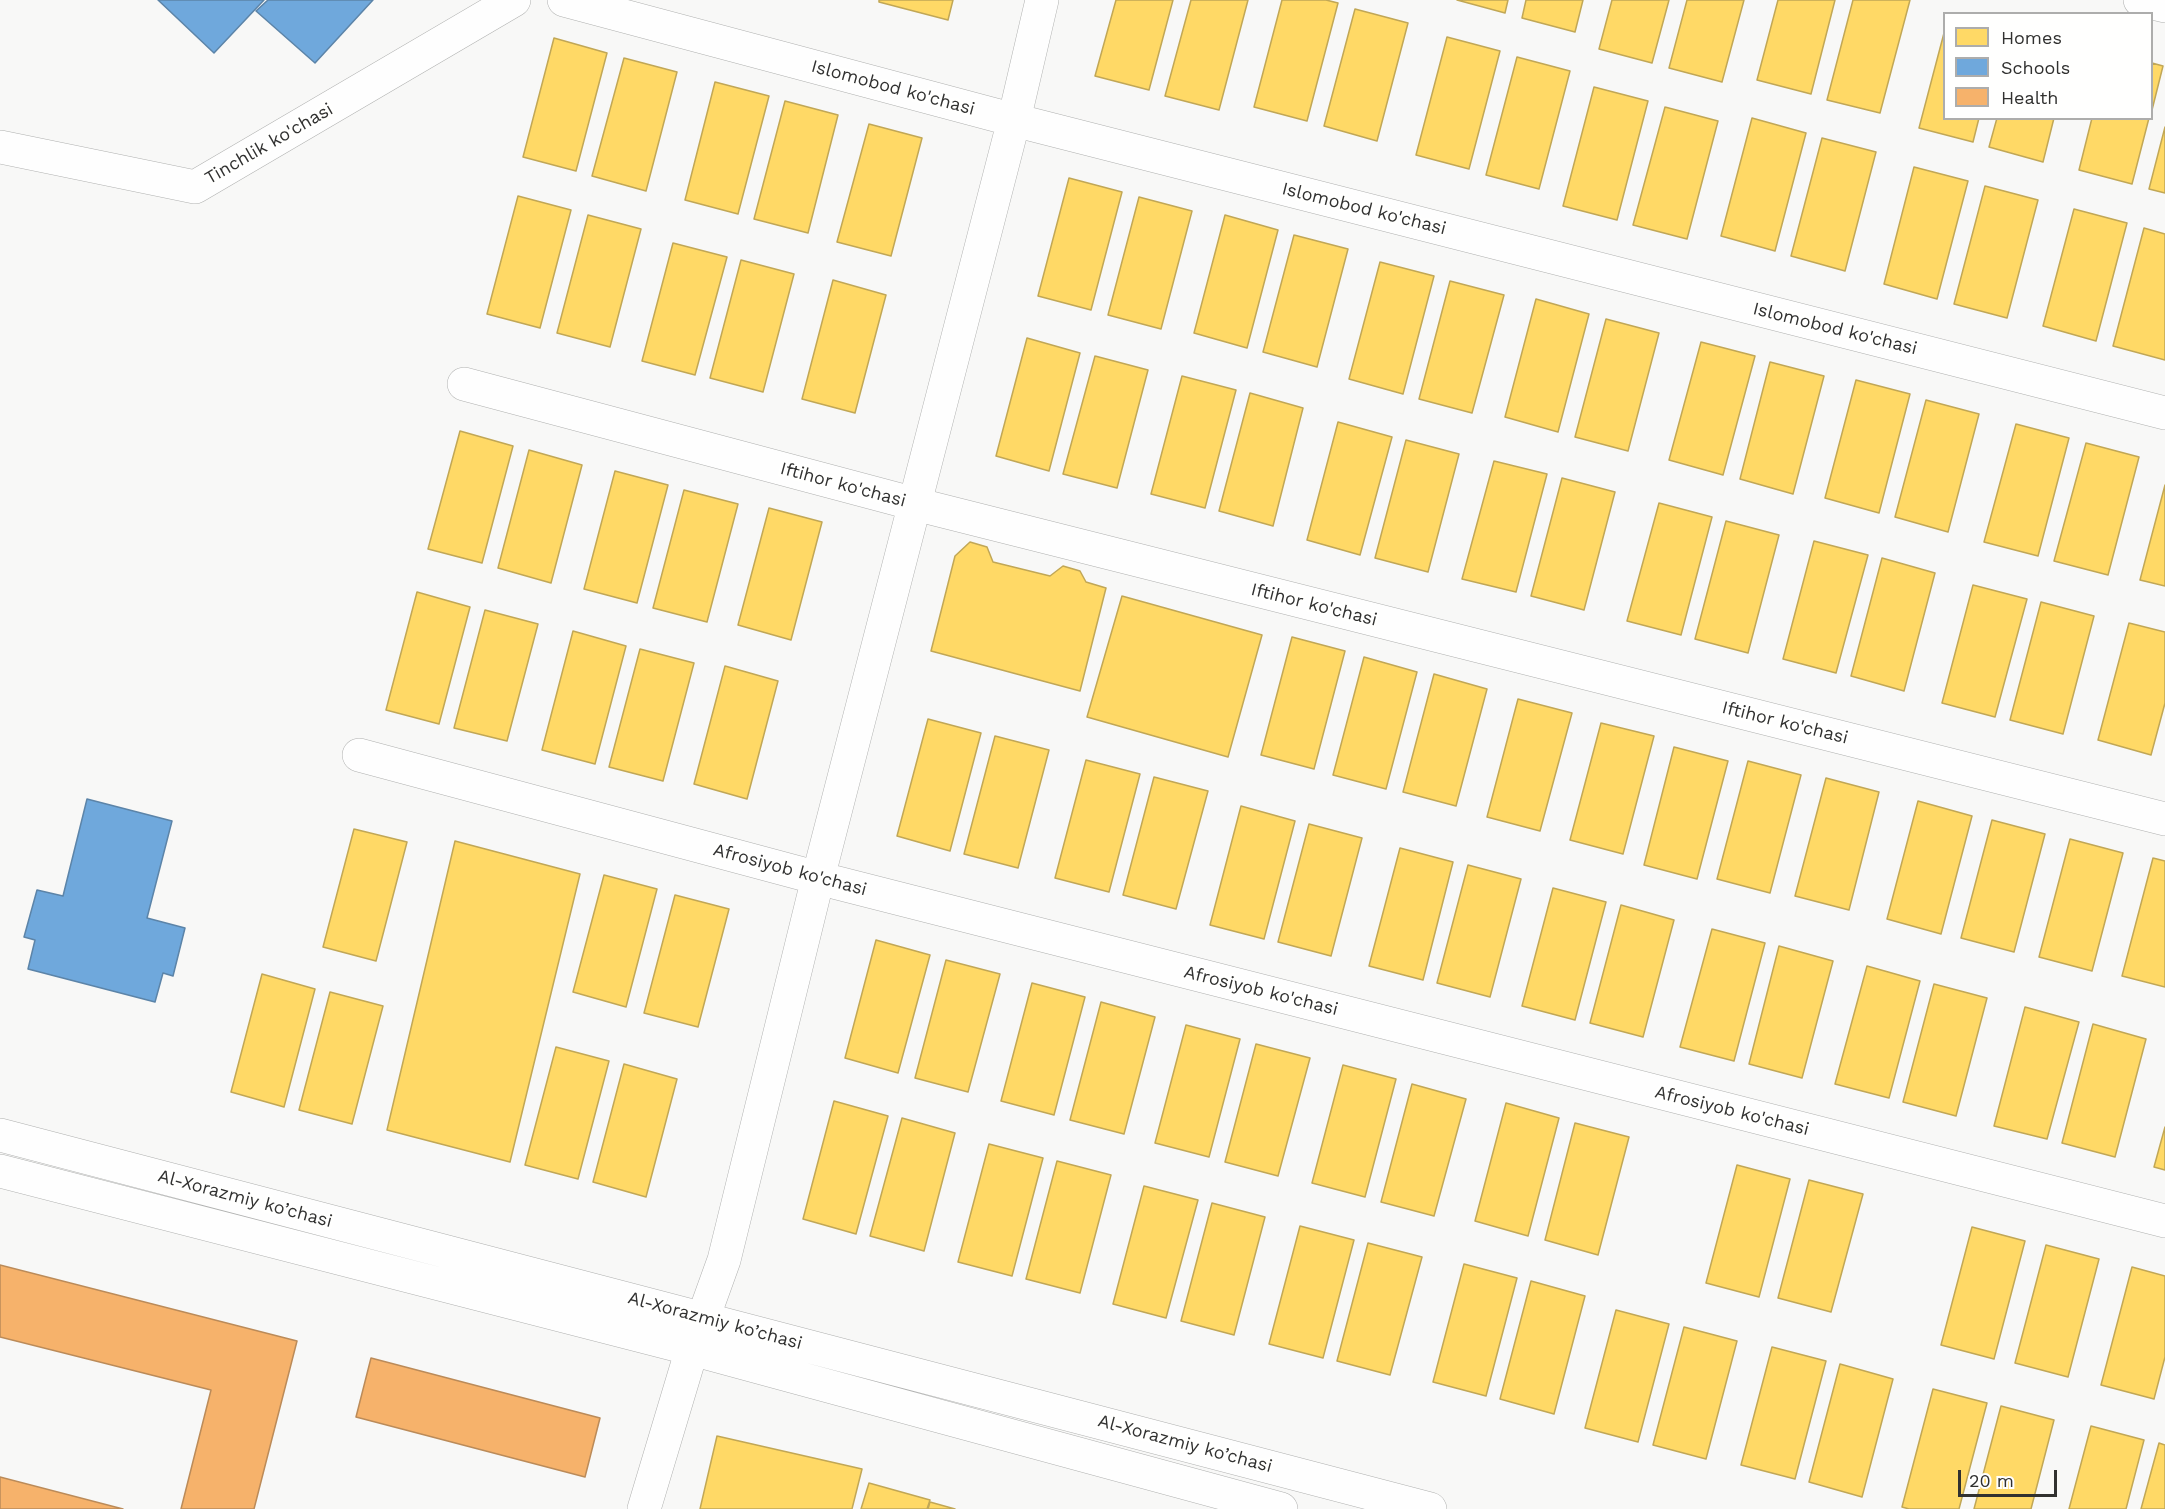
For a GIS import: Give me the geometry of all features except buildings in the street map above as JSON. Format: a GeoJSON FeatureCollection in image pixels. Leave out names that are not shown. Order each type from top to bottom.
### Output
{"type":"FeatureCollection","features":[{"type":"Feature","properties":{"kind":"street","name":"Tinchlik ko'chasi"},"geometry":{"type":"LineString","coordinates":[[0,147],[195,187],[514,0]]}},
{"type":"Feature","properties":{"kind":"street","name":"Islomobod ko'chasi"},"geometry":{"type":"LineString","coordinates":[[564,0],[1014,120],[2165,413]]}},
{"type":"Feature","properties":{"kind":"street"},"geometry":{"type":"LineString","coordinates":[[644,1509],[692,1349],[724,1260],[818,878],[1014,120],[1042,0]]}},
{"type":"Feature","properties":{"kind":"street"},"geometry":{"type":"LineString","coordinates":[[2140,0],[2165,6]]}},
{"type":"Feature","properties":{"kind":"street","name":"Iftihor ko'chasi"},"geometry":{"type":"LineString","coordinates":[[464,384],[915,504],[2165,819]]}},
{"type":"Feature","properties":{"kind":"street","name":"Afrosiyob ko'chasi"},"geometry":{"type":"LineString","coordinates":[[359,755],[818,878],[2165,1221]]}},
{"type":"Feature","properties":{"kind":"street","name":"Al-Xorazmiy ko’chasi"},"geometry":{"type":"LineString","coordinates":[[0,1135],[1430,1509]]}},
{"type":"Feature","properties":{"kind":"street","name":"Al-Xorazmiy ko’chasi"},"geometry":{"type":"LineString","coordinates":[[0,1171],[692,1349],[1281,1509]]}}]}
